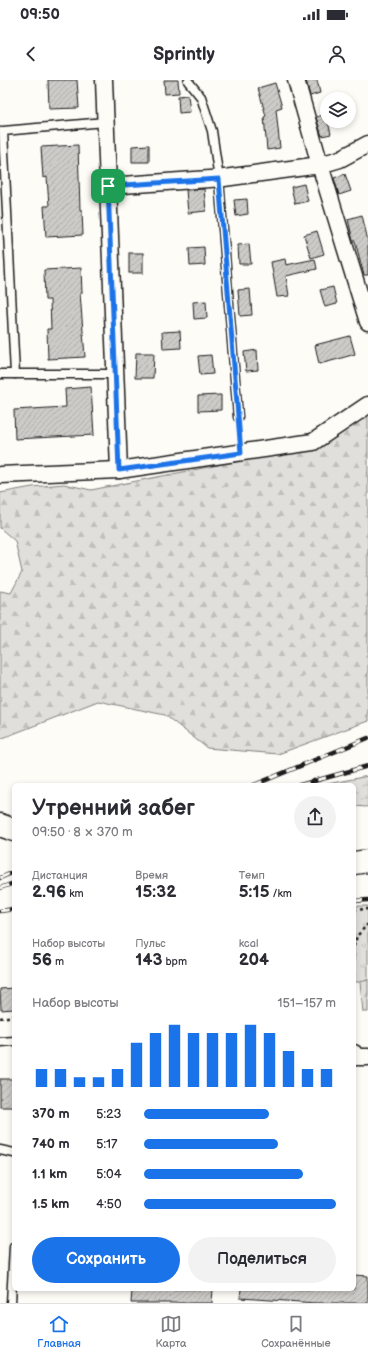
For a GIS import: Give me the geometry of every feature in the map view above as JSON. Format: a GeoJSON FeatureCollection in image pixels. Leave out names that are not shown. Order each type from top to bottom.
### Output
{"type":"FeatureCollection","features":[{"type":"Feature","properties":{"kind":"street"},"geometry":{"type":"LineString","coordinates":[[104,80],[119,470]]}},
{"type":"Feature","properties":{"kind":"street"},"geometry":{"type":"LineString","coordinates":[[296,80],[320,165],[368,322]]}},
{"type":"Feature","properties":{"kind":"street"},"geometry":{"type":"LineString","coordinates":[[108,186],[219,179],[320,165],[340,158],[368,144]]}},
{"type":"Feature","properties":{"kind":"street"},"geometry":{"type":"LineString","coordinates":[[0,475],[119,470],[313,442],[368,405]]}},
{"type":"Feature","properties":{"kind":"street"},"geometry":{"type":"LineString","coordinates":[[0,824],[12,829]]}},
{"type":"Feature","properties":{"kind":"street"},"geometry":{"type":"LineString","coordinates":[[356,863],[368,861]]}},
{"type":"Feature","properties":{"kind":"street"},"geometry":{"type":"LineString","coordinates":[[356,1057],[368,1057]]}},
{"type":"Feature","properties":{"kind":"lane"},"geometry":{"type":"LineString","coordinates":[[188,81],[201,97],[212,132],[219,179],[238,417]]}},
{"type":"Feature","properties":{"kind":"lane"},"geometry":{"type":"LineString","coordinates":[[14,374],[2,132],[105,122]]}},
{"type":"Feature","properties":{"kind":"lane"},"geometry":{"type":"LineString","coordinates":[[0,374],[115,374]]}},
{"type":"Feature","properties":{"kind":"lane"},"geometry":{"type":"LineString","coordinates":[[0,1042],[12,1041]]}},
{"type":"Feature","properties":{"kind":"lane"},"geometry":{"type":"LineString","coordinates":[[0,1150],[12,1153]]}},
{"type":"Feature","properties":{"kind":"lane"},"geometry":{"type":"LineString","coordinates":[[11,1303],[12,1284]]}},
{"type":"Feature","properties":{"kind":"path"},"geometry":{"type":"LineString","coordinates":[[238,417],[241,453]]}},
{"type":"Feature","properties":{"kind":"path"},"geometry":{"type":"LineString","coordinates":[[356,910],[368,909]]}},
{"type":"Feature","properties":{"kind":"path"},"geometry":{"type":"LineString","coordinates":[[356,939],[357,936],[368,924]]}},
{"type":"Feature","properties":{"kind":"path"},"geometry":{"type":"LineString","coordinates":[[0,1018],[12,1016]]}},
{"type":"Feature","properties":{"kind":"green space"},"geometry":{"type":"Polygon","coordinates":[[[368,413],[368,721],[278,754],[207,748],[165,715],[98,701],[0,739],[0,591],[11,593],[22,572],[15,541],[0,528],[0,493],[32,487],[64,484],[91,490],[315,446],[368,413]]]}},
{"type":"Feature","properties":{"kind":"green space"},"geometry":{"type":"Polygon","coordinates":[[[368,776],[368,806],[356,806],[356,783],[332,783],[368,776]]]}},
{"type":"Feature","properties":{"kind":"green space"},"geometry":{"type":"Polygon","coordinates":[[[356,906],[368,906],[368,980],[356,982],[356,906]]]}},
{"type":"Feature","properties":{"kind":"green space"},"geometry":{"type":"Polygon","coordinates":[[[368,980],[368,1012],[363,1012],[360,982],[368,980]]]}},
{"type":"Feature","properties":{"kind":"building"},"geometry":{"type":"Polygon","coordinates":[[[48,80],[77,80],[79,108],[49,109],[48,80]]]}},
{"type":"Feature","properties":{"kind":"building"},"geometry":{"type":"Polygon","coordinates":[[[164,80],[178,80],[179,93],[165,94],[164,80]]]}},
{"type":"Feature","properties":{"kind":"building"},"geometry":{"type":"Polygon","coordinates":[[[306,80],[317,80],[320,93],[310,96],[306,80]]]}},
{"type":"Feature","properties":{"kind":"building"},"geometry":{"type":"Polygon","coordinates":[[[275,83],[282,107],[276,109],[280,148],[267,150],[264,117],[266,116],[258,88],[275,83]]]}},
{"type":"Feature","properties":{"kind":"building"},"geometry":{"type":"Polygon","coordinates":[[[188,95],[190,112],[179,113],[178,96],[188,95]]]}},
{"type":"Feature","properties":{"kind":"building"},"geometry":{"type":"Polygon","coordinates":[[[320,116],[320,128],[330,128],[331,134],[322,136],[316,117],[320,116]]]}},
{"type":"Feature","properties":{"kind":"building"},"geometry":{"type":"Polygon","coordinates":[[[78,145],[80,210],[82,210],[83,235],[46,237],[44,206],[49,206],[47,177],[43,178],[41,147],[78,145]]]}},
{"type":"Feature","properties":{"kind":"building"},"geometry":{"type":"Polygon","coordinates":[[[149,145],[149,162],[132,162],[132,146],[149,145]]]}},
{"type":"Feature","properties":{"kind":"building"},"geometry":{"type":"Polygon","coordinates":[[[345,174],[351,191],[339,195],[334,178],[345,174]]]}},
{"type":"Feature","properties":{"kind":"building"},"geometry":{"type":"Polygon","coordinates":[[[304,184],[308,201],[295,204],[291,187],[304,184]]]}},
{"type":"Feature","properties":{"kind":"building"},"geometry":{"type":"Polygon","coordinates":[[[204,189],[206,211],[188,213],[186,190],[204,189]]]}},
{"type":"Feature","properties":{"kind":"building"},"geometry":{"type":"Polygon","coordinates":[[[247,199],[248,214],[236,216],[234,200],[247,199]]]}},
{"type":"Feature","properties":{"kind":"building"},"geometry":{"type":"Polygon","coordinates":[[[362,215],[368,241],[368,275],[364,275],[355,241],[353,241],[348,219],[362,215]]]}},
{"type":"Feature","properties":{"kind":"building"},"geometry":{"type":"Polygon","coordinates":[[[317,231],[324,254],[311,258],[304,235],[317,231]]]}},
{"type":"Feature","properties":{"kind":"building"},"geometry":{"type":"Polygon","coordinates":[[[249,244],[251,264],[239,264],[238,245],[249,244]]]}},
{"type":"Feature","properties":{"kind":"building"},"geometry":{"type":"Polygon","coordinates":[[[204,247],[205,265],[190,266],[189,248],[204,247]]]}},
{"type":"Feature","properties":{"kind":"building"},"geometry":{"type":"Polygon","coordinates":[[[129,253],[143,253],[143,273],[129,273],[129,253]]]}},
{"type":"Feature","properties":{"kind":"building"},"geometry":{"type":"Polygon","coordinates":[[[285,259],[286,265],[315,259],[317,269],[286,276],[289,296],[277,297],[271,262],[285,259]]]}},
{"type":"Feature","properties":{"kind":"building"},"geometry":{"type":"Polygon","coordinates":[[[81,268],[82,293],[80,293],[85,357],[48,359],[47,329],[51,329],[50,300],[45,300],[44,270],[81,268]]]}},
{"type":"Feature","properties":{"kind":"building"},"geometry":{"type":"Polygon","coordinates":[[[333,287],[337,304],[325,307],[320,290],[333,287]]]}},
{"type":"Feature","properties":{"kind":"building"},"geometry":{"type":"Polygon","coordinates":[[[250,289],[252,315],[240,316],[238,290],[250,289]]]}},
{"type":"Feature","properties":{"kind":"building"},"geometry":{"type":"Polygon","coordinates":[[[206,301],[207,318],[194,319],[193,302],[206,301]]]}},
{"type":"Feature","properties":{"kind":"building"},"geometry":{"type":"Polygon","coordinates":[[[180,331],[181,348],[163,349],[162,332],[180,331]]]}},
{"type":"Feature","properties":{"kind":"building"},"geometry":{"type":"Polygon","coordinates":[[[350,336],[355,354],[319,364],[315,345],[350,336]]]}},
{"type":"Feature","properties":{"kind":"building"},"geometry":{"type":"Polygon","coordinates":[[[257,350],[258,370],[246,371],[244,352],[257,350]]]}},
{"type":"Feature","properties":{"kind":"building"},"geometry":{"type":"Polygon","coordinates":[[[136,353],[154,353],[153,378],[135,378],[136,353]]]}},
{"type":"Feature","properties":{"kind":"building"},"geometry":{"type":"Polygon","coordinates":[[[211,355],[213,374],[200,375],[198,356],[211,355]]]}},
{"type":"Feature","properties":{"kind":"building"},"geometry":{"type":"Polygon","coordinates":[[[91,387],[94,435],[15,439],[14,410],[66,407],[65,389],[91,387]]]}},
{"type":"Feature","properties":{"kind":"building"},"geometry":{"type":"Polygon","coordinates":[[[221,395],[221,410],[198,411],[198,396],[221,395]]]}},
{"type":"Feature","properties":{"kind":"building"},"geometry":{"type":"Polygon","coordinates":[[[12,988],[12,1009],[1,1010],[0,989],[12,988]]]}},
{"type":"Feature","properties":{"kind":"building"},"geometry":{"type":"Polygon","coordinates":[[[0,1079],[12,1079],[12,1107],[0,1107],[0,1079]]]}},
{"type":"Feature","properties":{"kind":"building"},"geometry":{"type":"Polygon","coordinates":[[[356,1275],[368,1276],[368,1303],[316,1303],[240,1298],[241,1291],[356,1291],[356,1275]]]}},
{"type":"Feature","properties":{"kind":"building"},"geometry":{"type":"Polygon","coordinates":[[[132,1291],[213,1291],[212,1303],[131,1303],[132,1291]]]}},
{"type":"Feature","properties":{"kind":"railway"},"geometry":{"type":"LineString","coordinates":[[259,783],[368,738]]}},
{"type":"Feature","properties":{"kind":"railway"},"geometry":{"type":"LineString","coordinates":[[307,783],[368,766]]}},
{"type":"Feature","properties":{"kind":"railway"},"geometry":{"type":"LineString","coordinates":[[0,878],[12,873]]}},
{"type":"Feature","properties":{"kind":"railway"},"geometry":{"type":"LineString","coordinates":[[0,888],[12,884]]}},
{"type":"Feature","properties":{"kind":"railway"},"geometry":{"type":"LineString","coordinates":[[356,901],[368,900]]}},
{"type":"Feature","properties":{"kind":"railway"},"geometry":{"type":"LineString","coordinates":[[0,911],[12,909]]}},
{"type":"Feature","properties":{"kind":"route"},"geometry":{"type":"LineString","coordinates":[[219,179],[241,453],[119,470],[108,186],[219,179]]}}]}
